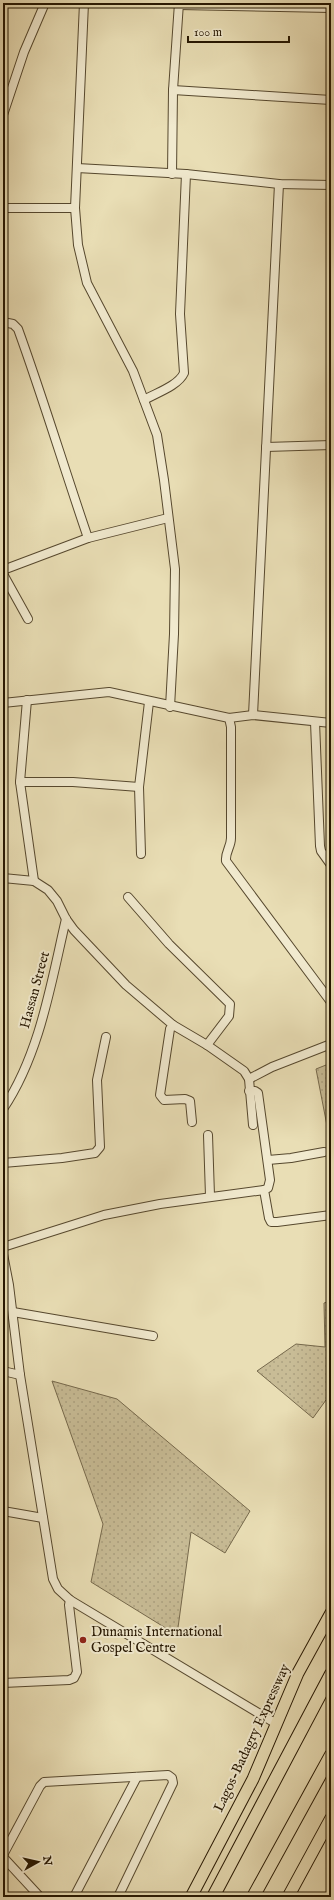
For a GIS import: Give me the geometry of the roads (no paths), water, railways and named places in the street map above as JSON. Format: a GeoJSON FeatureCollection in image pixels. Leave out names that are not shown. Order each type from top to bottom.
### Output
{"type":"FeatureCollection","features":[{"type":"Feature","properties":{"kind":"highway"},"geometry":{"type":"LineString","coordinates":[[213,1897],[331,1674]]}},
{"type":"Feature","properties":{"kind":"highway"},"geometry":{"type":"LineString","coordinates":[[254,1897],[331,1755]]}},
{"type":"Feature","properties":{"kind":"main road","name":"Lagos-Badagry Expressway"},"geometry":{"type":"LineString","coordinates":[[190,1897],[253,1779],[275,1723],[298,1673],[331,1613]]}},
{"type":"Feature","properties":{"kind":"main road"},"geometry":{"type":"LineString","coordinates":[[288,1897],[331,1818]]}},
{"type":"Feature","properties":{"kind":"street"},"geometry":{"type":"LineString","coordinates":[[3,115],[24,52],[45,3]]}},
{"type":"Feature","properties":{"kind":"street"},"geometry":{"type":"LineString","coordinates":[[84,3],[75,208],[78,244],[86,283],[133,371],[156,435],[175,569],[174,634],[170,707]]}},
{"type":"Feature","properties":{"kind":"street"},"geometry":{"type":"LineString","coordinates":[[172,174],[173,90],[179,4],[331,8]]}},
{"type":"Feature","properties":{"kind":"street"},"geometry":{"type":"LineString","coordinates":[[173,90],[331,100]]}},
{"type":"Feature","properties":{"kind":"street"},"geometry":{"type":"LineString","coordinates":[[77,168],[186,174],[279,184],[331,185]]}},
{"type":"Feature","properties":{"kind":"street"},"geometry":{"type":"LineString","coordinates":[[144,400],[174,384],[182,378],[184,373],[180,314],[186,174]]}},
{"type":"Feature","properties":{"kind":"street"},"geometry":{"type":"LineString","coordinates":[[253,715],[279,184]]}},
{"type":"Feature","properties":{"kind":"street"},"geometry":{"type":"LineString","coordinates":[[3,208],[75,208]]}},
{"type":"Feature","properties":{"kind":"street"},"geometry":{"type":"LineString","coordinates":[[3,322],[13,324],[18,329],[47,409],[60,460],[88,538]]}},
{"type":"Feature","properties":{"kind":"street"},"geometry":{"type":"LineString","coordinates":[[266,447],[331,445]]}},
{"type":"Feature","properties":{"kind":"street"},"geometry":{"type":"LineString","coordinates":[[3,570],[88,538],[168,518]]}},
{"type":"Feature","properties":{"kind":"street"},"geometry":{"type":"LineString","coordinates":[[3,574],[28,619]]}},
{"type":"Feature","properties":{"kind":"street"},"geometry":{"type":"LineString","coordinates":[[3,703],[109,692],[170,707],[229,718],[253,715],[306,719],[315,722],[331,723]]}},
{"type":"Feature","properties":{"kind":"street"},"geometry":{"type":"LineString","coordinates":[[27,700],[20,782],[34,881]]}},
{"type":"Feature","properties":{"kind":"street"},"geometry":{"type":"LineString","coordinates":[[141,854],[139,787],[149,702]]}},
{"type":"Feature","properties":{"kind":"street"},"geometry":{"type":"LineString","coordinates":[[229,718],[231,726],[231,844],[226,852],[226,861],[331,1002]]}},
{"type":"Feature","properties":{"kind":"street"},"geometry":{"type":"LineString","coordinates":[[315,722],[320,846],[321,851],[331,865]]}},
{"type":"Feature","properties":{"kind":"street"},"geometry":{"type":"LineString","coordinates":[[20,782],[73,782],[139,787]]}},
{"type":"Feature","properties":{"kind":"street"},"geometry":{"type":"LineString","coordinates":[[3,878],[34,881],[53,896],[61,907],[66,919],[126,985],[173,1025],[207,1045],[238,1066],[249,1079],[253,1125]]}},
{"type":"Feature","properties":{"kind":"street"},"geometry":{"type":"LineString","coordinates":[[128,897],[169,944],[230,1004],[230,1016],[207,1045]]}},
{"type":"Feature","properties":{"kind":"street","name":"Hassan Street"},"geometry":{"type":"LineString","coordinates":[[3,1109],[14,1094],[24,1073],[39,1028],[66,919]]}},
{"type":"Feature","properties":{"kind":"street"},"geometry":{"type":"LineString","coordinates":[[173,1025],[170,1030],[160,1095],[164,1100],[185,1099],[190,1101],[192,1122]]}},
{"type":"Feature","properties":{"kind":"street"},"geometry":{"type":"LineString","coordinates":[[3,1163],[62,1158],[95,1153],[100,1147],[97,1080],[106,1037]]}},
{"type":"Feature","properties":{"kind":"street"},"geometry":{"type":"LineString","coordinates":[[249,1079],[272,1067],[331,1044]]}},
{"type":"Feature","properties":{"kind":"street"},"geometry":{"type":"LineString","coordinates":[[3,1247],[104,1215],[210,1196],[264,1190],[269,1184],[268,1160],[258,1093],[255,1091],[249,1091]]}},
{"type":"Feature","properties":{"kind":"street"},"geometry":{"type":"LineString","coordinates":[[208,1135],[210,1196]]}},
{"type":"Feature","properties":{"kind":"street"},"geometry":{"type":"LineString","coordinates":[[268,1160],[291,1158],[324,1152]]}},
{"type":"Feature","properties":{"kind":"street"},"geometry":{"type":"LineString","coordinates":[[264,1190],[271,1222],[331,1214]]}},
{"type":"Feature","properties":{"kind":"street"},"geometry":{"type":"LineString","coordinates":[[3,1254],[6,1286],[13,1312],[20,1375],[53,1579],[58,1589],[70,1600],[275,1723]]}},
{"type":"Feature","properties":{"kind":"street"},"geometry":{"type":"LineString","coordinates":[[13,1312],[153,1336]]}},
{"type":"Feature","properties":{"kind":"street"},"geometry":{"type":"LineString","coordinates":[[3,1371],[20,1375]]}},
{"type":"Feature","properties":{"kind":"street"},"geometry":{"type":"LineString","coordinates":[[3,1511],[43,1518]]}},
{"type":"Feature","properties":{"kind":"street"},"geometry":{"type":"LineString","coordinates":[[3,1683],[69,1680],[74,1678],[77,1672],[69,1605],[70,1600]]}},
{"type":"Feature","properties":{"kind":"street"},"geometry":{"type":"LineString","coordinates":[[40,1897],[3,1856],[40,1786],[44,1782],[168,1775],[172,1778],[173,1783],[118,1897]]}},
{"type":"Feature","properties":{"kind":"street"},"geometry":{"type":"LineString","coordinates":[[74,1897],[137,1777]]}},
{"type":"Feature","properties":{"kind":"place","name":"Dunamis International Gospel Centre"},"geometry":{"type":"Point","coordinates":[83,1640]}}]}
